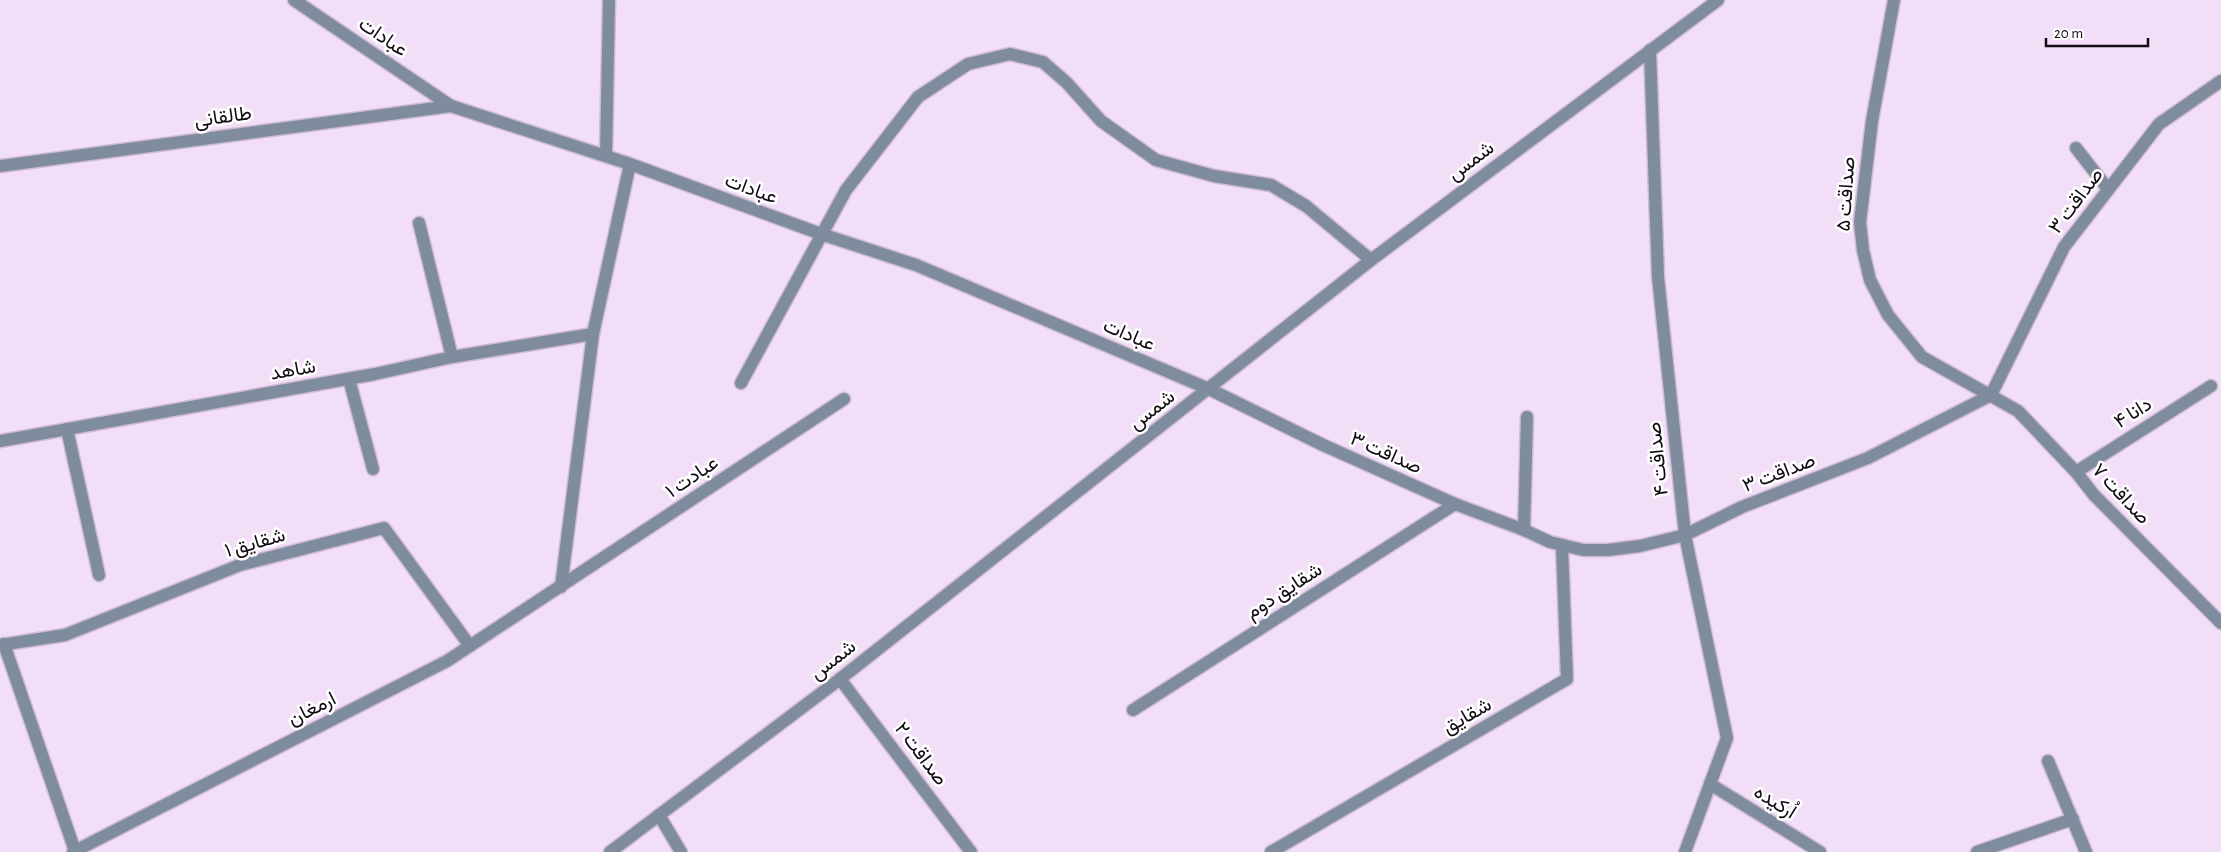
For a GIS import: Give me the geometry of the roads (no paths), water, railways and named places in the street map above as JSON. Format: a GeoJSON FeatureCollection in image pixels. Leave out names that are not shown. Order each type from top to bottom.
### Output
{"type":"FeatureCollection","features":[{"type":"Feature","properties":{"kind":"street","name":"عبادات"},"geometry":{"type":"LineString","coordinates":[[294,0],[451,106],[630,164],[821,234],[916,265],[1209,389]]}},
{"type":"Feature","properties":{"kind":"street"},"geometry":{"type":"LineString","coordinates":[[606,156],[609,0]]}},
{"type":"Feature","properties":{"kind":"street","name":"شمس"},"geometry":{"type":"LineString","coordinates":[[610,852],[840,679],[1371,260],[1718,0]]}},
{"type":"Feature","properties":{"kind":"street","name":"صداقت ۵"},"geometry":{"type":"LineString","coordinates":[[1894,0],[1886,57],[1872,122],[1860,222],[1863,250],[1870,280],[1888,315],[1922,357],[1991,395]]}},
{"type":"Feature","properties":{"kind":"street","name":"صداقت ۴"},"geometry":{"type":"LineString","coordinates":[[1650,50],[1658,277],[1685,535],[1727,738],[1685,852]]}},
{"type":"Feature","properties":{"kind":"street"},"geometry":{"type":"LineString","coordinates":[[741,383],[846,190],[918,96],[968,64],[1010,54],[1043,62],[1067,83],[1101,121],[1156,160],[1214,176],[1271,184],[1306,206],[1371,260]]}},
{"type":"Feature","properties":{"kind":"street","name":"صداقت ۳"},"geometry":{"type":"LineString","coordinates":[[1209,389],[1323,445],[1455,504],[1562,546],[1573,549],[1608,550],[1640,546],[1685,535],[1742,508],[1868,458],[1991,395],[2064,247],[2159,124],[2221,81]]}},
{"type":"Feature","properties":{"kind":"street","name":"طالقانی"},"geometry":{"type":"LineString","coordinates":[[0,166],[451,106]]}},
{"type":"Feature","properties":{"kind":"street"},"geometry":{"type":"LineString","coordinates":[[2076,148],[2108,190]]}},
{"type":"Feature","properties":{"kind":"street"},"geometry":{"type":"LineString","coordinates":[[561,587],[593,334],[630,164]]}},
{"type":"Feature","properties":{"kind":"street"},"geometry":{"type":"LineString","coordinates":[[419,223],[452,357]]}},
{"type":"Feature","properties":{"kind":"street","name":"شاهد"},"geometry":{"type":"LineString","coordinates":[[0,441],[349,379],[452,357],[593,334]]}},
{"type":"Feature","properties":{"kind":"street"},"geometry":{"type":"LineString","coordinates":[[349,379],[373,468]]}},
{"type":"Feature","properties":{"kind":"street","name":"دانا ۴"},"geometry":{"type":"LineString","coordinates":[[2076,472],[2211,386]]}},
{"type":"Feature","properties":{"kind":"street","name":"صداقت ۷"},"geometry":{"type":"LineString","coordinates":[[1991,395],[2018,412],[2076,472],[2094,495],[2221,623]]}},
{"type":"Feature","properties":{"kind":"street","name":"عبادت ۱"},"geometry":{"type":"LineString","coordinates":[[561,587],[844,399]]}},
{"type":"Feature","properties":{"kind":"street"},"geometry":{"type":"LineString","coordinates":[[1524,530],[1528,418]]}},
{"type":"Feature","properties":{"kind":"street"},"geometry":{"type":"LineString","coordinates":[[67,429],[99,575]]}},
{"type":"Feature","properties":{"kind":"street","name":"شقایق دوم"},"geometry":{"type":"LineString","coordinates":[[1133,710],[1455,504]]}},
{"type":"Feature","properties":{"kind":"street","name":"شقایق ۱"},"geometry":{"type":"LineString","coordinates":[[2,644],[65,635],[240,565],[384,528],[470,646]]}},
{"type":"Feature","properties":{"kind":"street","name":"شقایق"},"geometry":{"type":"LineString","coordinates":[[1271,852],[1567,679],[1562,546]]}},
{"type":"Feature","properties":{"kind":"street","name":"ارمغان"},"geometry":{"type":"LineString","coordinates":[[74,852],[447,661],[561,587]]}},
{"type":"Feature","properties":{"kind":"street"},"geometry":{"type":"LineString","coordinates":[[2,644],[74,852]]}},
{"type":"Feature","properties":{"kind":"street","name":"صداقت ۲"},"geometry":{"type":"LineString","coordinates":[[840,679],[971,852]]}},
{"type":"Feature","properties":{"kind":"street"},"geometry":{"type":"LineString","coordinates":[[2048,761],[2086,852]]}},
{"type":"Feature","properties":{"kind":"street","name":"اُرکیده"},"geometry":{"type":"LineString","coordinates":[[1710,784],[1820,852]]}},
{"type":"Feature","properties":{"kind":"street"},"geometry":{"type":"LineString","coordinates":[[659,815],[681,852]]}},
{"type":"Feature","properties":{"kind":"street"},"geometry":{"type":"LineString","coordinates":[[1977,852],[2073,819]]}}]}
